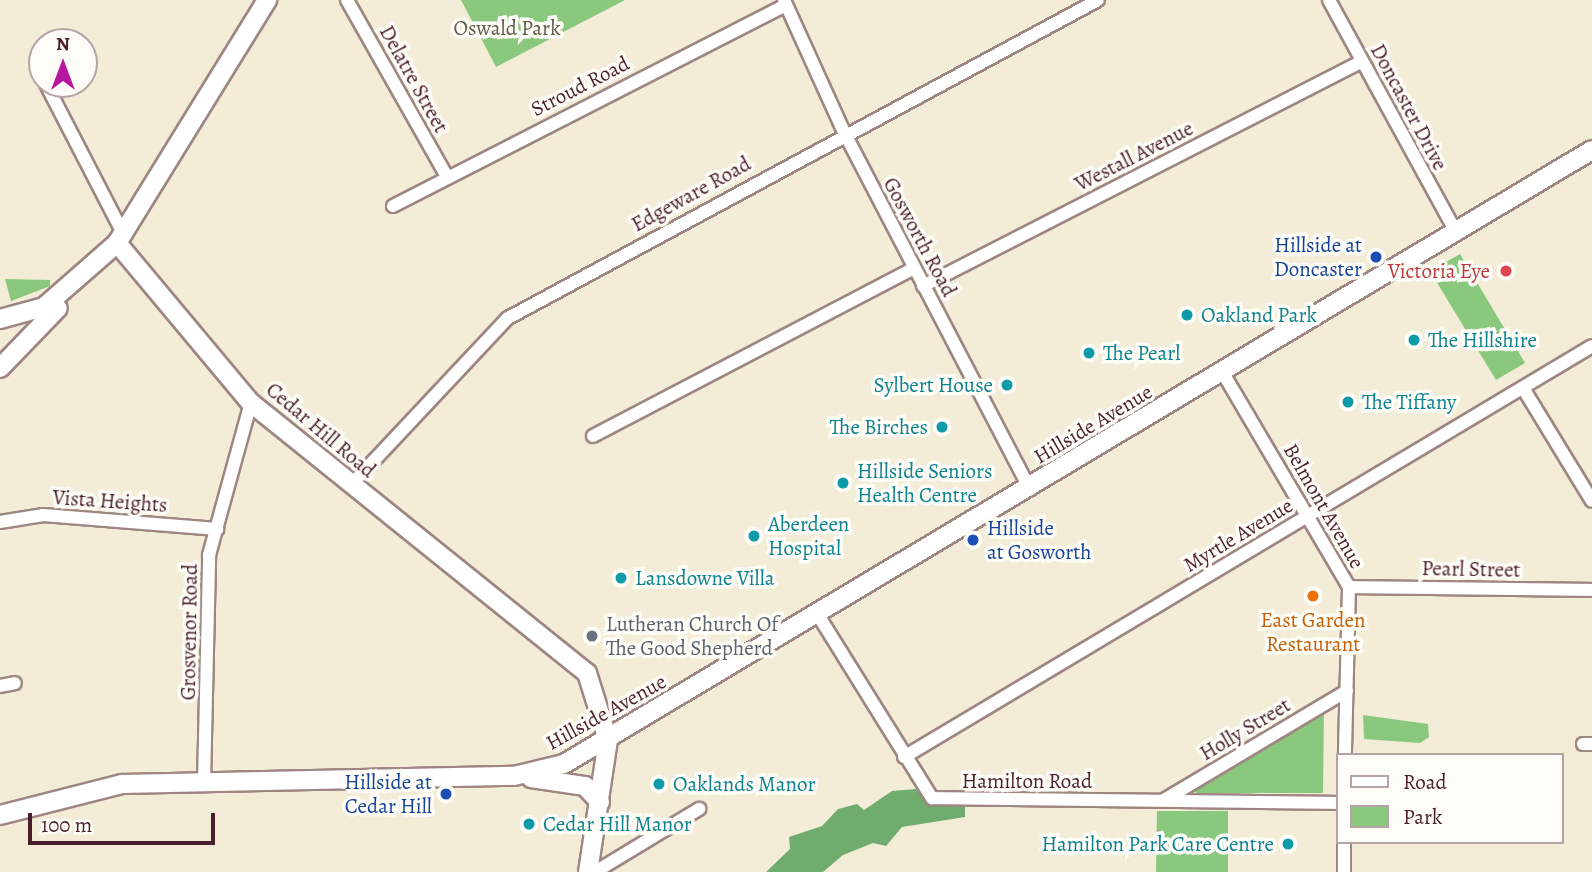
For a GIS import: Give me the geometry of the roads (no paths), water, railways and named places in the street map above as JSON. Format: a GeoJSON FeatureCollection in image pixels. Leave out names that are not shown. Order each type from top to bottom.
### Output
{"type":"FeatureCollection","features":[{"type":"Feature","properties":{"kind":"main road"},"geometry":{"type":"LineString","coordinates":[[0,368],[68,290],[120,237],[267,0]]}},
{"type":"Feature","properties":{"kind":"main road","name":"Hillside Avenue"},"geometry":{"type":"LineString","coordinates":[[0,815],[122,784],[514,776],[564,764],[1030,489],[1592,150]]}},
{"type":"Feature","properties":{"kind":"main road","name":"Cedar Hill Road"},"geometry":{"type":"LineString","coordinates":[[120,237],[251,403],[351,485],[573,657],[595,689],[608,740],[588,872]]}},
{"type":"Feature","properties":{"kind":"main road"},"geometry":{"type":"LineString","coordinates":[[0,319],[29,315],[68,290]]}},
{"type":"Feature","properties":{"kind":"main road"},"geometry":{"type":"LineString","coordinates":[[514,776],[585,786],[600,802]]}},
{"type":"Feature","properties":{"kind":"street","name":"Delatre Street"},"geometry":{"type":"LineString","coordinates":[[347,0],[447,177]]}},
{"type":"Feature","properties":{"kind":"street","name":"Edgeware Road"},"geometry":{"type":"LineString","coordinates":[[351,485],[508,318],[844,132],[1098,0]]}},
{"type":"Feature","properties":{"kind":"street","name":"Doncaster Drive"},"geometry":{"type":"LineString","coordinates":[[1329,0],[1456,232]]}},
{"type":"Feature","properties":{"kind":"street","name":"Stroud Road"},"geometry":{"type":"LineString","coordinates":[[393,206],[785,2]]}},
{"type":"Feature","properties":{"kind":"street","name":"Gosworth Road"},"geometry":{"type":"LineString","coordinates":[[785,2],[844,132],[1030,489]]}},
{"type":"Feature","properties":{"kind":"street","name":"Westall Avenue"},"geometry":{"type":"LineString","coordinates":[[923,286],[1362,61]]}},
{"type":"Feature","properties":{"kind":"street"},"geometry":{"type":"LineString","coordinates":[[53,98],[120,237]]}},
{"type":"Feature","properties":{"kind":"street"},"geometry":{"type":"LineString","coordinates":[[593,436],[914,268]]}},
{"type":"Feature","properties":{"kind":"street","name":"Myrtle Avenue"},"geometry":{"type":"LineString","coordinates":[[904,757],[1592,346]]}},
{"type":"Feature","properties":{"kind":"street","name":"Belmont Avenue"},"geometry":{"type":"LineString","coordinates":[[1223,373],[1349,587],[1345,753]]}},
{"type":"Feature","properties":{"kind":"street"},"geometry":{"type":"LineString","coordinates":[[1522,388],[1592,501]]}},
{"type":"Feature","properties":{"kind":"street","name":"Grosvenor Road"},"geometry":{"type":"LineString","coordinates":[[204,783],[209,555],[251,403]]}},
{"type":"Feature","properties":{"kind":"street","name":"Vista Heights"},"geometry":{"type":"LineString","coordinates":[[0,522],[43,515],[217,529]]}},
{"type":"Feature","properties":{"kind":"street","name":"Pearl Street"},"geometry":{"type":"LineString","coordinates":[[1349,587],[1592,590]]}},
{"type":"Feature","properties":{"kind":"street","name":"Hamilton Road"},"geometry":{"type":"LineString","coordinates":[[818,615],[925,792],[943,801],[1163,800],[1336,803]]}},
{"type":"Feature","properties":{"kind":"street"},"geometry":{"type":"LineString","coordinates":[[0,686],[15,683]]}},
{"type":"Feature","properties":{"kind":"street","name":"Holly Street"},"geometry":{"type":"LineString","coordinates":[[1163,800],[1347,691]]}},
{"type":"Feature","properties":{"kind":"street"},"geometry":{"type":"LineString","coordinates":[[595,872],[699,809]]}},
{"type":"Feature","properties":{"kind":"street"},"geometry":{"type":"LineString","coordinates":[[1344,844],[1344,872]]}},
{"type":"Feature","properties":{"kind":"place","name":"Hillside at Doncaster"},"geometry":{"type":"Point","coordinates":[1376,257]}},
{"type":"Feature","properties":{"kind":"place","name":"Victoria Eye"},"geometry":{"type":"Point","coordinates":[1506,271]}},
{"type":"Feature","properties":{"kind":"place","name":"Oakland Park"},"geometry":{"type":"Point","coordinates":[1187,315]}},
{"type":"Feature","properties":{"kind":"place","name":"The Hillshire"},"geometry":{"type":"Point","coordinates":[1414,340]}},
{"type":"Feature","properties":{"kind":"place","name":"The Pearl"},"geometry":{"type":"Point","coordinates":[1089,353]}},
{"type":"Feature","properties":{"kind":"place","name":"Sylbert House"},"geometry":{"type":"Point","coordinates":[1007,385]}},
{"type":"Feature","properties":{"kind":"place","name":"The Tiffany"},"geometry":{"type":"Point","coordinates":[1348,402]}},
{"type":"Feature","properties":{"kind":"place","name":"The Birches"},"geometry":{"type":"Point","coordinates":[942,427]}},
{"type":"Feature","properties":{"kind":"place","name":"Hillside Seniors Health Centre"},"geometry":{"type":"Point","coordinates":[843,483]}},
{"type":"Feature","properties":{"kind":"place","name":"Aberdeen Hospital"},"geometry":{"type":"Point","coordinates":[754,536]}},
{"type":"Feature","properties":{"kind":"place","name":"Hillside at Gosworth"},"geometry":{"type":"Point","coordinates":[973,540]}},
{"type":"Feature","properties":{"kind":"place","name":"Lansdowne Villa"},"geometry":{"type":"Point","coordinates":[621,578]}},
{"type":"Feature","properties":{"kind":"place","name":"East Garden Restaurant"},"geometry":{"type":"Point","coordinates":[1313,596]}},
{"type":"Feature","properties":{"kind":"place","name":"Lutheran Church Of The Good Shepherd"},"geometry":{"type":"Point","coordinates":[592,636]}},
{"type":"Feature","properties":{"kind":"place","name":"Oaklands Manor"},"geometry":{"type":"Point","coordinates":[659,784]}},
{"type":"Feature","properties":{"kind":"place","name":"Hillside at Cedar Hill"},"geometry":{"type":"Point","coordinates":[446,794]}},
{"type":"Feature","properties":{"kind":"place","name":"Cedar Hill Manor"},"geometry":{"type":"Point","coordinates":[529,824]}},
{"type":"Feature","properties":{"kind":"place","name":"Hamilton Park Care Centre"},"geometry":{"type":"Point","coordinates":[1288,844]}},
{"type":"Feature","properties":{"kind":"park label","name":"Oswald Park"},"geometry":{"type":"Point","coordinates":[507,28]}}]}
